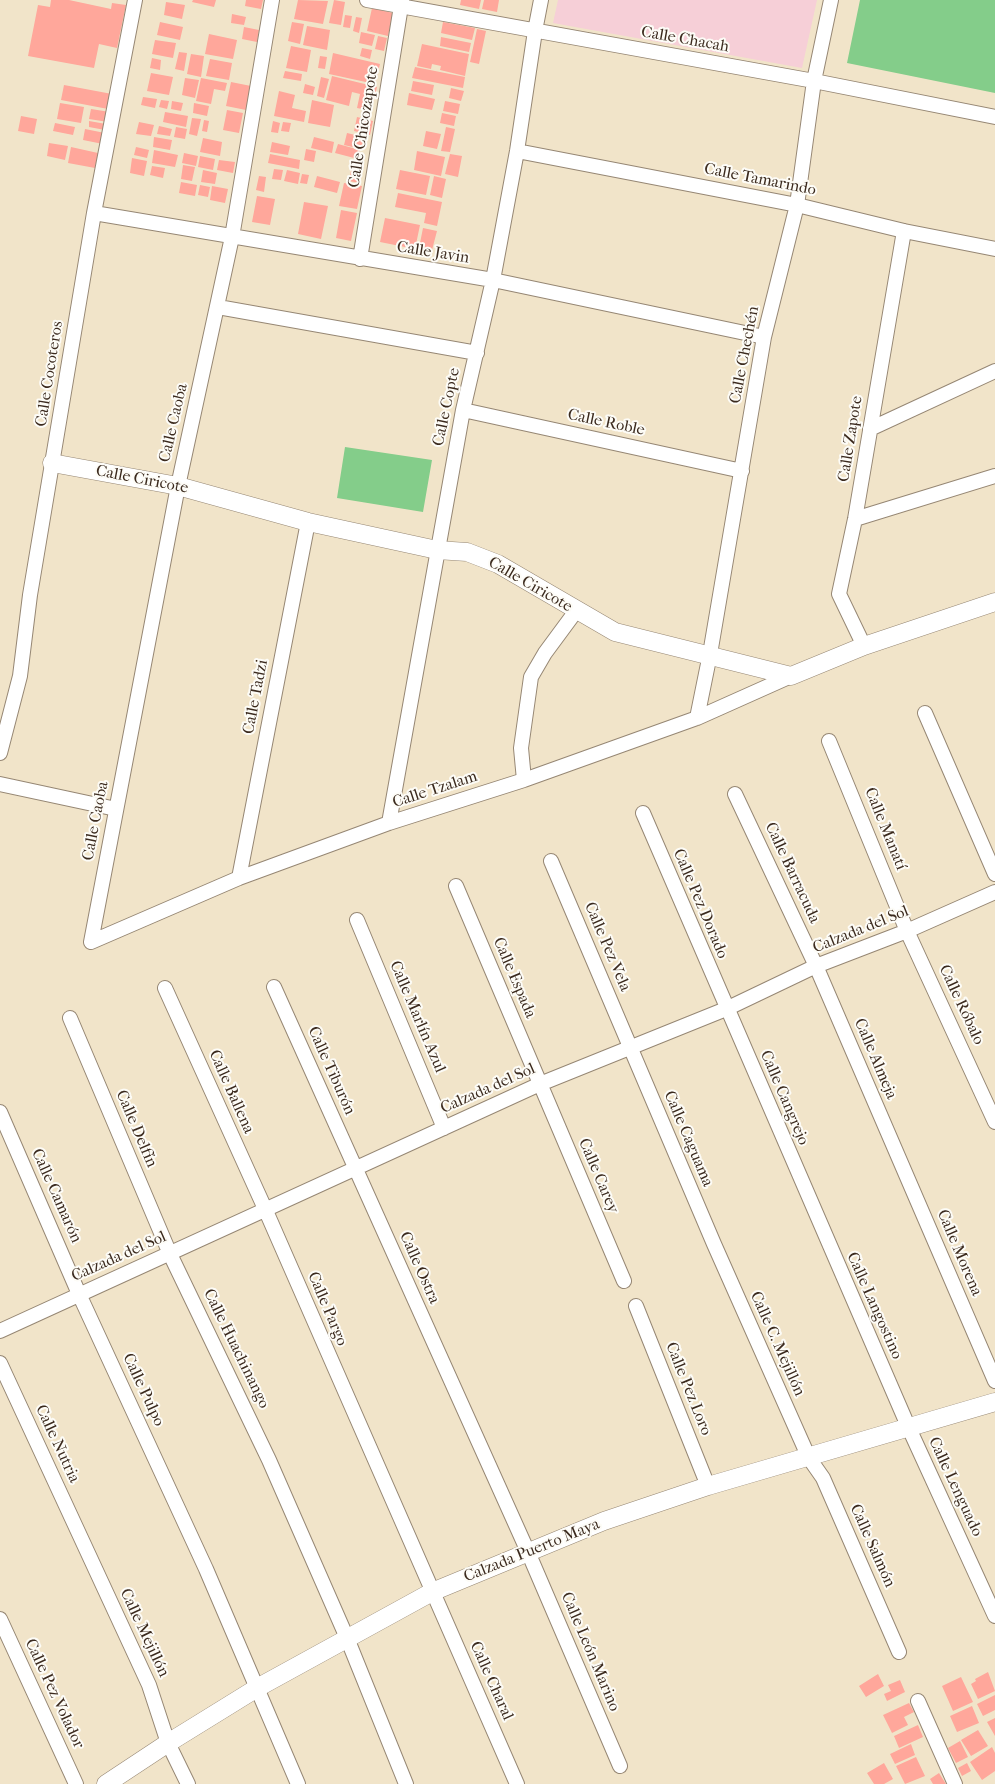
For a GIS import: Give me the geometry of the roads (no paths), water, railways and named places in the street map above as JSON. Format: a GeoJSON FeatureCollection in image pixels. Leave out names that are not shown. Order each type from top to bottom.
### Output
{"type":"FeatureCollection","features":[{"type":"Feature","properties":{"kind":"street","name":"Calle Cocoteros"},"geometry":{"type":"LineString","coordinates":[[0,753],[20,676],[30,595],[94,214],[135,0]]}},
{"type":"Feature","properties":{"kind":"street","name":"Calle Caoba"},"geometry":{"type":"LineString","coordinates":[[91,942],[178,486],[232,237],[272,0]]}},
{"type":"Feature","properties":{"kind":"street","name":"Calle Chacah"},"geometry":{"type":"LineString","coordinates":[[367,0],[402,4],[535,31],[814,81],[995,118]]}},
{"type":"Feature","properties":{"kind":"street","name":"Calle Copte"},"geometry":{"type":"LineString","coordinates":[[389,823],[436,550],[463,410],[493,280],[517,151],[541,0]]}},
{"type":"Feature","properties":{"kind":"street","name":"Calle Chechén"},"geometry":{"type":"LineString","coordinates":[[697,718],[710,654],[764,337],[797,204],[814,81],[831,0]]}},
{"type":"Feature","properties":{"kind":"street","name":"Calle Chicozapote"},"geometry":{"type":"LineString","coordinates":[[360,259],[402,4]]}},
{"type":"Feature","properties":{"kind":"street","name":"Calle Tamarindo"},"geometry":{"type":"LineString","coordinates":[[517,151],[797,204],[904,231],[995,249]]}},
{"type":"Feature","properties":{"kind":"street","name":"Calle Javin"},"geometry":{"type":"LineString","coordinates":[[94,214],[493,280],[764,337]]}},
{"type":"Feature","properties":{"kind":"street","name":"Calle Zapote"},"geometry":{"type":"LineString","coordinates":[[864,646],[839,594],[855,519],[904,231]]}},
{"type":"Feature","properties":{"kind":"street"},"geometry":{"type":"LineString","coordinates":[[218,307],[477,353]]}},
{"type":"Feature","properties":{"kind":"street"},"geometry":{"type":"LineString","coordinates":[[870,429],[995,371]]}},
{"type":"Feature","properties":{"kind":"street","name":"Calle Roble"},"geometry":{"type":"LineString","coordinates":[[463,410],[742,471]]}},
{"type":"Feature","properties":{"kind":"street","name":"Calle Ciricote"},"geometry":{"type":"LineString","coordinates":[[52,463],[178,486],[308,522],[436,550],[467,552],[498,564],[615,632],[710,654],[791,676]]}},
{"type":"Feature","properties":{"kind":"street"},"geometry":{"type":"LineString","coordinates":[[855,519],[995,476]]}},
{"type":"Feature","properties":{"kind":"street","name":"Calle Tadzi"},"geometry":{"type":"LineString","coordinates":[[239,878],[308,522]]}},
{"type":"Feature","properties":{"kind":"street"},"geometry":{"type":"LineString","coordinates":[[791,676],[864,646],[995,602]]}},
{"type":"Feature","properties":{"kind":"street"},"geometry":{"type":"LineString","coordinates":[[524,780],[521,748],[531,677],[545,652],[576,611]]}},
{"type":"Feature","properties":{"kind":"street","name":"Calle Tzalam"},"geometry":{"type":"LineString","coordinates":[[91,942],[239,878],[389,823],[524,780],[697,718],[791,676]]}},
{"type":"Feature","properties":{"kind":"street"},"geometry":{"type":"LineString","coordinates":[[925,713],[995,874]]}},
{"type":"Feature","properties":{"kind":"street","name":"Calle Manatí"},"geometry":{"type":"LineString","coordinates":[[829,741],[907,931]]}},
{"type":"Feature","properties":{"kind":"street"},"geometry":{"type":"LineString","coordinates":[[0,784],[116,809]]}},
{"type":"Feature","properties":{"kind":"street","name":"Calle Barracuda"},"geometry":{"type":"LineString","coordinates":[[735,794],[816,966]]}},
{"type":"Feature","properties":{"kind":"street","name":"Calle Pez Dorado"},"geometry":{"type":"LineString","coordinates":[[643,813],[726,1009]]}},
{"type":"Feature","properties":{"kind":"street","name":"Calle Pez Vela"},"geometry":{"type":"LineString","coordinates":[[551,861],[630,1048]]}},
{"type":"Feature","properties":{"kind":"street","name":"Calle Espada"},"geometry":{"type":"LineString","coordinates":[[456,886],[540,1084]]}},
{"type":"Feature","properties":{"kind":"street","name":"Calzada del Sol"},"geometry":{"type":"LineString","coordinates":[[0,1331],[266,1211],[540,1084],[726,1009],[816,966],[907,931],[995,892]]}},
{"type":"Feature","properties":{"kind":"street","name":"Calle Marlín Azul"},"geometry":{"type":"LineString","coordinates":[[357,920],[444,1128]]}},
{"type":"Feature","properties":{"kind":"street","name":"Calle Róbalo"},"geometry":{"type":"LineString","coordinates":[[907,931],[995,1122]]}},
{"type":"Feature","properties":{"kind":"street","name":"Calle Almeja"},"geometry":{"type":"LineString","coordinates":[[816,966],[902,1165]]}},
{"type":"Feature","properties":{"kind":"street","name":"Calle Tiburón"},"geometry":{"type":"LineString","coordinates":[[274,987],[355,1169]]}},
{"type":"Feature","properties":{"kind":"street","name":"Calle Ballena"},"geometry":{"type":"LineString","coordinates":[[165,988],[266,1211]]}},
{"type":"Feature","properties":{"kind":"street","name":"Calle Cangrejo"},"geometry":{"type":"LineString","coordinates":[[726,1009],[809,1201]]}},
{"type":"Feature","properties":{"kind":"street","name":"Calle Delfín"},"geometry":{"type":"LineString","coordinates":[[70,1018],[170,1254]]}},
{"type":"Feature","properties":{"kind":"street","name":"Calle Caguama"},"geometry":{"type":"LineString","coordinates":[[630,1048],[714,1244]]}},
{"type":"Feature","properties":{"kind":"street","name":"Calle Carey"},"geometry":{"type":"LineString","coordinates":[[540,1084],[624,1281]]}},
{"type":"Feature","properties":{"kind":"street","name":"Calle Camarón"},"geometry":{"type":"LineString","coordinates":[[0,1112],[79,1294]]}},
{"type":"Feature","properties":{"kind":"street","name":"Calle Morena"},"geometry":{"type":"LineString","coordinates":[[902,1165],[995,1381]]}},
{"type":"Feature","properties":{"kind":"street","name":"Calle Ostra"},"geometry":{"type":"LineString","coordinates":[[355,1169],[528,1552]]}},
{"type":"Feature","properties":{"kind":"street","name":"Calle Langostino"},"geometry":{"type":"LineString","coordinates":[[809,1201],[908,1426]]}},
{"type":"Feature","properties":{"kind":"street","name":"Calle Pargo"},"geometry":{"type":"LineString","coordinates":[[266,1211],[432,1592]]}},
{"type":"Feature","properties":{"kind":"street","name":"Calle C. Mejillón"},"geometry":{"type":"LineString","coordinates":[[714,1244],[809,1458]]}},
{"type":"Feature","properties":{"kind":"street","name":"Calle Huachinango"},"geometry":{"type":"LineString","coordinates":[[170,1254],[269,1460],[347,1638],[406,1784]]}},
{"type":"Feature","properties":{"kind":"street","name":"Calle Pulpo"},"geometry":{"type":"LineString","coordinates":[[79,1294],[175,1500],[298,1784]]}},
{"type":"Feature","properties":{"kind":"street","name":"Calle Pez Loro"},"geometry":{"type":"LineString","coordinates":[[636,1306],[708,1486]]}},
{"type":"Feature","properties":{"kind":"street","name":"Calle Nutria"},"geometry":{"type":"LineString","coordinates":[[0,1363],[82,1540]]}},
{"type":"Feature","properties":{"kind":"street","name":"Calzada Puerto Maya"},"geometry":{"type":"LineString","coordinates":[[106,1784],[257,1688],[432,1592],[604,1521],[708,1486],[995,1402]]}},
{"type":"Feature","properties":{"kind":"street","name":"Calle Lenguado"},"geometry":{"type":"LineString","coordinates":[[908,1426],[995,1616]]}},
{"type":"Feature","properties":{"kind":"street","name":"Calle Salmón"},"geometry":{"type":"LineString","coordinates":[[809,1458],[823,1478],[899,1652]]}},
{"type":"Feature","properties":{"kind":"street","name":"Calle Mejillón"},"geometry":{"type":"LineString","coordinates":[[82,1540],[149,1685],[168,1743],[188,1784]]}},
{"type":"Feature","properties":{"kind":"street","name":"Calle León Marino"},"geometry":{"type":"LineString","coordinates":[[528,1552],[620,1766]]}},
{"type":"Feature","properties":{"kind":"street","name":"Calle Charal"},"geometry":{"type":"LineString","coordinates":[[432,1592],[517,1784]]}},
{"type":"Feature","properties":{"kind":"street","name":"Calle Pez Volador"},"geometry":{"type":"LineString","coordinates":[[0,1619],[76,1784]]}},
{"type":"Feature","properties":{"kind":"street"},"geometry":{"type":"LineString","coordinates":[[918,1701],[955,1784]]}}]}
